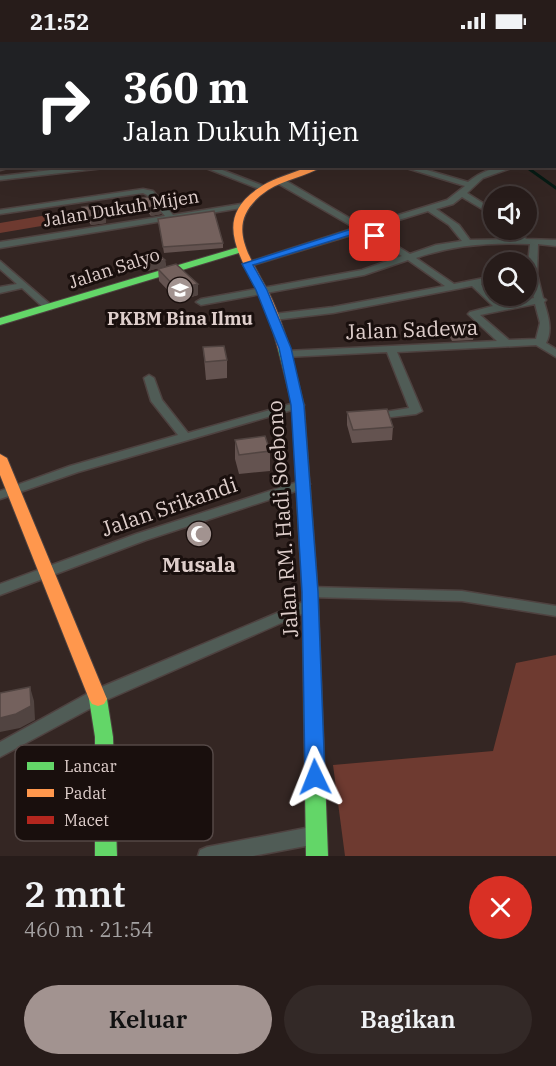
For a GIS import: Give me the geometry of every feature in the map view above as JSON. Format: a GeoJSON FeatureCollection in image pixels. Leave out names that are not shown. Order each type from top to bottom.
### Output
{"type":"FeatureCollection","features":[{"type":"Feature","properties":{"kind":"main road"},"geometry":{"type":"LineString","coordinates":[[239,250],[238,223],[247,205],[265,188],[315,168]]}},
{"type":"Feature","properties":{"kind":"main road","name":"Jalan RM. Hadi Soebono"},"geometry":{"type":"LineString","coordinates":[[239,250],[262,290],[274,317],[286,354],[298,405],[310,598],[317,856]]}},
{"type":"Feature","properties":{"kind":"main road","name":"Jalan Salyo"},"geometry":{"type":"LineString","coordinates":[[0,322],[239,250]]}},
{"type":"Feature","properties":{"kind":"main road"},"geometry":{"type":"LineString","coordinates":[[0,458],[6,493],[48,570],[98,696],[104,745]]}},
{"type":"Feature","properties":{"kind":"main road"},"geometry":{"type":"LineString","coordinates":[[106,841],[106,856]]}},
{"type":"Feature","properties":{"kind":"street"},"geometry":{"type":"LineString","coordinates":[[2,178],[54,169],[85,168]]}},
{"type":"Feature","properties":{"kind":"street"},"geometry":{"type":"LineString","coordinates":[[210,168],[265,188]]}},
{"type":"Feature","properties":{"kind":"street"},"geometry":{"type":"LineString","coordinates":[[409,168],[470,185]]}},
{"type":"Feature","properties":{"kind":"street"},"geometry":{"type":"LineString","coordinates":[[247,264],[430,209],[464,195],[470,185],[483,174],[506,168]]}},
{"type":"Feature","properties":{"kind":"street"},"geometry":{"type":"LineString","coordinates":[[280,181],[408,256],[454,288]]}},
{"type":"Feature","properties":{"kind":"street","name":"Jalan Dukuh Mijen"},"geometry":{"type":"LineString","coordinates":[[0,212],[143,191],[150,193],[170,216]]}},
{"type":"Feature","properties":{"kind":"street"},"geometry":{"type":"LineString","coordinates":[[464,195],[483,207]]}},
{"type":"Feature","properties":{"kind":"street","name":"Jalan Dukuh Mijen"},"geometry":{"type":"LineString","coordinates":[[0,245],[247,205]]}},
{"type":"Feature","properties":{"kind":"street"},"geometry":{"type":"LineString","coordinates":[[430,209],[452,221],[462,231],[467,243]]}},
{"type":"Feature","properties":{"kind":"street"},"geometry":{"type":"LineString","coordinates":[[529,241],[529,252]]}},
{"type":"Feature","properties":{"kind":"street"},"geometry":{"type":"LineString","coordinates":[[201,302],[364,272],[408,256],[467,243],[529,241],[556,243]]}},
{"type":"Feature","properties":{"kind":"street"},"geometry":{"type":"LineString","coordinates":[[0,264],[48,307]]}},
{"type":"Feature","properties":{"kind":"street"},"geometry":{"type":"LineString","coordinates":[[274,317],[333,310],[483,281]]}},
{"type":"Feature","properties":{"kind":"street"},"geometry":{"type":"LineString","coordinates":[[474,283],[500,307]]}},
{"type":"Feature","properties":{"kind":"street"},"geometry":{"type":"LineString","coordinates":[[0,290],[24,285]]}},
{"type":"Feature","properties":{"kind":"street"},"geometry":{"type":"LineString","coordinates":[[537,291],[545,323],[543,340],[538,342],[556,354]]}},
{"type":"Feature","properties":{"kind":"street"},"geometry":{"type":"LineString","coordinates":[[507,344],[472,314],[541,300]]}},
{"type":"Feature","properties":{"kind":"street","name":"Jalan Sadewa"},"geometry":{"type":"LineString","coordinates":[[286,354],[538,342]]}},
{"type":"Feature","properties":{"kind":"street"},"geometry":{"type":"LineString","coordinates":[[382,415],[416,411],[391,349]]}},
{"type":"Feature","properties":{"kind":"street"},"geometry":{"type":"LineString","coordinates":[[149,378],[157,401],[185,436]]}},
{"type":"Feature","properties":{"kind":"street"},"geometry":{"type":"LineString","coordinates":[[6,493],[74,469],[298,405]]}},
{"type":"Feature","properties":{"kind":"street","name":"Jalan Srikandi"},"geometry":{"type":"LineString","coordinates":[[0,590],[48,570],[226,508],[304,484]]}},
{"type":"Feature","properties":{"kind":"street"},"geometry":{"type":"LineString","coordinates":[[0,750],[98,696],[310,598],[462,596],[556,611]]}},
{"type":"Feature","properties":{"kind":"street"},"geometry":{"type":"LineString","coordinates":[[207,856],[316,835]]}},
{"type":"Feature","properties":{"kind":"shaded area"},"geometry":{"type":"Polygon","coordinates":[[[53,214],[59,223],[0,233],[0,223],[53,214]]]}},
{"type":"Feature","properties":{"kind":"shaded area"},"geometry":{"type":"Polygon","coordinates":[[[556,655],[556,856],[345,856],[333,765],[493,751],[516,663],[556,655]]]}},
{"type":"Feature","properties":{"kind":"building"},"geometry":{"type":"Polygon","coordinates":[[[149,197],[160,209],[150,211],[140,198],[149,197]]]}},
{"type":"Feature","properties":{"kind":"building"},"geometry":{"type":"Polygon","coordinates":[[[97,205],[106,218],[91,220],[82,207],[97,205]]]}},
{"type":"Feature","properties":{"kind":"building"},"geometry":{"type":"Polygon","coordinates":[[[214,211],[223,243],[163,247],[158,219],[214,211]]]}},
{"type":"Feature","properties":{"kind":"building"},"geometry":{"type":"Polygon","coordinates":[[[154,251],[165,260],[147,266],[136,256],[154,251]]]}},
{"type":"Feature","properties":{"kind":"building"},"geometry":{"type":"Polygon","coordinates":[[[176,264],[198,284],[177,289],[158,269],[176,264]]]}},
{"type":"Feature","properties":{"kind":"building"},"geometry":{"type":"Polygon","coordinates":[[[466,322],[474,334],[453,335],[446,324],[466,322]]]}},
{"type":"Feature","properties":{"kind":"building"},"geometry":{"type":"Polygon","coordinates":[[[224,346],[227,360],[205,362],[203,347],[224,346]]]}},
{"type":"Feature","properties":{"kind":"building"},"geometry":{"type":"Polygon","coordinates":[[[387,409],[393,427],[353,430],[347,412],[387,409]]]}},
{"type":"Feature","properties":{"kind":"building"},"geometry":{"type":"Polygon","coordinates":[[[265,436],[270,451],[239,455],[235,440],[265,436]]]}},
{"type":"Feature","properties":{"kind":"building"},"geometry":{"type":"Polygon","coordinates":[[[30,687],[31,706],[16,714],[0,718],[0,693],[30,687]]]}},
{"type":"Feature","properties":{"kind":"waterway"},"geometry":{"type":"LineString","coordinates":[[528,168],[556,188]]}},
{"type":"Feature","properties":{"kind":"traffic: fast"},"geometry":{"type":"LineString","coordinates":[[0,322],[239,250]]}},
{"type":"Feature","properties":{"kind":"traffic: fast"},"geometry":{"type":"LineString","coordinates":[[284,349],[298,405],[310,592],[317,856]]}},
{"type":"Feature","properties":{"kind":"traffic: fast"},"geometry":{"type":"LineString","coordinates":[[98,699],[104,745]]}},
{"type":"Feature","properties":{"kind":"traffic: fast"},"geometry":{"type":"LineString","coordinates":[[106,841],[106,856]]}},
{"type":"Feature","properties":{"kind":"traffic: slow"},"geometry":{"type":"LineString","coordinates":[[284,349],[268,303],[241,249],[237,237],[237,225],[249,201],[264,189],[313,168]]}},
{"type":"Feature","properties":{"kind":"traffic: slow"},"geometry":{"type":"LineString","coordinates":[[0,458],[98,699]]}},
{"type":"Feature","properties":{"kind":"place","name":"PKBM Bina Ilmu"},"geometry":{"type":"Point","coordinates":[180,290]}},
{"type":"Feature","properties":{"kind":"place","name":"Musala"},"geometry":{"type":"Point","coordinates":[199,534]}},
{"type":"Feature","properties":{"kind":"route"},"geometry":{"type":"LineString","coordinates":[[315,777],[310,592],[298,405],[285,348],[274,317],[247,264],[361,229],[375,236]]}}]}
